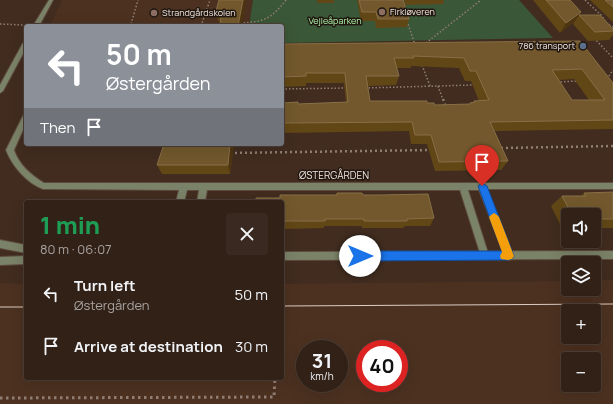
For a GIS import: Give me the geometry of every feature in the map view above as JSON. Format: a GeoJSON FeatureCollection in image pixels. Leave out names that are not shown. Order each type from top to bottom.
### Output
{"type":"FeatureCollection","features":[{"type":"Feature","properties":{"kind":"street"},"geometry":{"type":"LineString","coordinates":[[37,24],[51,0]]}},
{"type":"Feature","properties":{"kind":"street"},"geometry":{"type":"LineString","coordinates":[[0,91],[24,47]]}},
{"type":"Feature","properties":{"kind":"street","name":"ØSTERGÅRDEN"},"geometry":{"type":"LineString","coordinates":[[24,120],[10,150],[12,158],[32,180],[43,186],[204,186],[238,188],[613,186]]}},
{"type":"Feature","properties":{"kind":"street"},"geometry":{"type":"LineString","coordinates":[[201,200],[204,186]]}},
{"type":"Feature","properties":{"kind":"street"},"geometry":{"type":"LineString","coordinates":[[463,186],[485,256]]}},
{"type":"Feature","properties":{"kind":"street"},"geometry":{"type":"LineString","coordinates":[[482,186],[508,256]]}},
{"type":"Feature","properties":{"kind":"street"},"geometry":{"type":"LineString","coordinates":[[181,200],[184,187]]}},
{"type":"Feature","properties":{"kind":"street"},"geometry":{"type":"LineString","coordinates":[[0,244],[24,250]]}},
{"type":"Feature","properties":{"kind":"street"},"geometry":{"type":"LineString","coordinates":[[284,256],[613,255]]}},
{"type":"Feature","properties":{"kind":"street"},"geometry":{"type":"LineString","coordinates":[[0,261],[24,260]]}},
{"type":"Feature","properties":{"kind":"path"},"geometry":{"type":"LineString","coordinates":[[53,24],[131,24],[138,0]]}},
{"type":"Feature","properties":{"kind":"path"},"geometry":{"type":"LineString","coordinates":[[201,24],[210,0]]}},
{"type":"Feature","properties":{"kind":"path"},"geometry":{"type":"LineString","coordinates":[[237,23],[260,23],[272,17],[286,0]]}},
{"type":"Feature","properties":{"kind":"path"},"geometry":{"type":"LineString","coordinates":[[414,44],[426,43],[480,0]]}},
{"type":"Feature","properties":{"kind":"path"},"geometry":{"type":"LineString","coordinates":[[585,0],[602,16],[606,23],[613,27]]}},
{"type":"Feature","properties":{"kind":"path"},"geometry":{"type":"LineString","coordinates":[[405,17],[417,51]]}},
{"type":"Feature","properties":{"kind":"path"},"geometry":{"type":"LineString","coordinates":[[0,24],[23,25]]}},
{"type":"Feature","properties":{"kind":"path"},"geometry":{"type":"LineString","coordinates":[[593,37],[613,58]]}},
{"type":"Feature","properties":{"kind":"path"},"geometry":{"type":"LineString","coordinates":[[420,58],[430,86]]}},
{"type":"Feature","properties":{"kind":"path"},"geometry":{"type":"LineString","coordinates":[[610,84],[606,80],[613,70]]}},
{"type":"Feature","properties":{"kind":"path"},"geometry":{"type":"LineString","coordinates":[[551,82],[582,81]]}},
{"type":"Feature","properties":{"kind":"path"},"geometry":{"type":"LineString","coordinates":[[360,88],[480,85]]}},
{"type":"Feature","properties":{"kind":"path"},"geometry":{"type":"LineString","coordinates":[[438,86],[447,109]]}},
{"type":"Feature","properties":{"kind":"path"},"geometry":{"type":"LineString","coordinates":[[284,89],[352,88]]}},
{"type":"Feature","properties":{"kind":"path"},"geometry":{"type":"LineString","coordinates":[[494,148],[613,146]]}},
{"type":"Feature","properties":{"kind":"path"},"geometry":{"type":"LineString","coordinates":[[226,153],[433,150]]}},
{"type":"Feature","properties":{"kind":"path"},"geometry":{"type":"LineString","coordinates":[[0,398],[274,397],[275,380]]}},
{"type":"Feature","properties":{"kind":"shaded area","name":"Strandgårdskolen"},"geometry":{"type":"Polygon","coordinates":[[[62,0],[253,0],[249,24],[51,24],[62,0]]]}},
{"type":"Feature","properties":{"kind":"shaded area"},"geometry":{"type":"Polygon","coordinates":[[[601,280],[613,280],[613,404],[0,404],[0,283],[24,284],[24,380],[284,380],[284,284],[561,281],[561,296],[601,296],[601,280]]]}},
{"type":"Feature","properties":{"kind":"green space","name":"Vejleåparken"},"geometry":{"type":"Polygon","coordinates":[[[253,0],[519,0],[553,38],[284,43],[284,24],[249,24],[253,0]]]}},
{"type":"Feature","properties":{"kind":"building"},"geometry":{"type":"Polygon","coordinates":[[[219,0],[243,0],[238,24],[220,24],[222,11],[216,11],[219,0]]]}},
{"type":"Feature","properties":{"kind":"building"},"geometry":{"type":"Polygon","coordinates":[[[359,0],[403,0],[409,19],[378,19],[376,12],[362,12],[359,0]]]}},
{"type":"Feature","properties":{"kind":"building"},"geometry":{"type":"Polygon","coordinates":[[[546,0],[570,0],[581,12],[566,23],[546,0]]]}},
{"type":"Feature","properties":{"kind":"building"},"geometry":{"type":"Polygon","coordinates":[[[605,0],[613,0],[613,7],[605,0]]]}},
{"type":"Feature","properties":{"kind":"building"},"geometry":{"type":"Polygon","coordinates":[[[579,15],[600,15],[613,29],[613,31],[595,32],[579,15]]]}},
{"type":"Feature","properties":{"kind":"building"},"geometry":{"type":"Polygon","coordinates":[[[580,41],[613,83],[613,120],[490,122],[508,161],[439,162],[431,135],[415,135],[412,122],[284,123],[284,103],[298,102],[298,104],[348,102],[345,73],[306,73],[306,76],[284,77],[284,44],[580,41]],[[413,56],[414,58],[394,58],[399,76],[366,76],[370,101],[427,101],[427,103],[434,103],[435,105],[470,104],[475,102],[474,101],[489,100],[476,71],[470,71],[464,58],[413,56]],[[582,69],[552,70],[572,100],[605,100],[582,69]]]}},
{"type":"Feature","properties":{"kind":"building"},"geometry":{"type":"Polygon","coordinates":[[[163,146],[230,146],[228,165],[157,165],[163,146]]]}},
{"type":"Feature","properties":{"kind":"building"},"geometry":{"type":"Polygon","coordinates":[[[613,192],[613,219],[602,219],[601,208],[568,208],[562,196],[586,196],[584,193],[613,192]]]}},
{"type":"Feature","properties":{"kind":"building"},"geometry":{"type":"Polygon","coordinates":[[[337,193],[362,193],[363,195],[428,194],[434,218],[407,219],[407,221],[325,219],[325,221],[284,221],[284,200],[256,200],[256,198],[280,198],[280,195],[337,195],[337,193]]]}},
{"type":"Feature","properties":{"kind":"tram line"},"geometry":{"type":"LineString","coordinates":[[284,306],[613,304]]}},
{"type":"Feature","properties":{"kind":"tram line"},"geometry":{"type":"LineString","coordinates":[[0,307],[24,307]]}},
{"type":"Feature","properties":{"kind":"slow traffic"},"geometry":{"type":"LineString","coordinates":[[494,217],[508,256],[505,256]]}},
{"type":"Feature","properties":{"kind":"place","name":"Firkløveren"},"geometry":{"type":"Point","coordinates":[382,12]}},
{"type":"Feature","properties":{"kind":"place","name":"Strandgårdskolen"},"geometry":{"type":"Point","coordinates":[154,13]}},
{"type":"Feature","properties":{"kind":"place","name":"786 transport"},"geometry":{"type":"Point","coordinates":[583,46]}},
{"type":"Feature","properties":{"kind":"route"},"geometry":{"type":"LineString","coordinates":[[360,256],[508,256],[482,186]]}}]}
